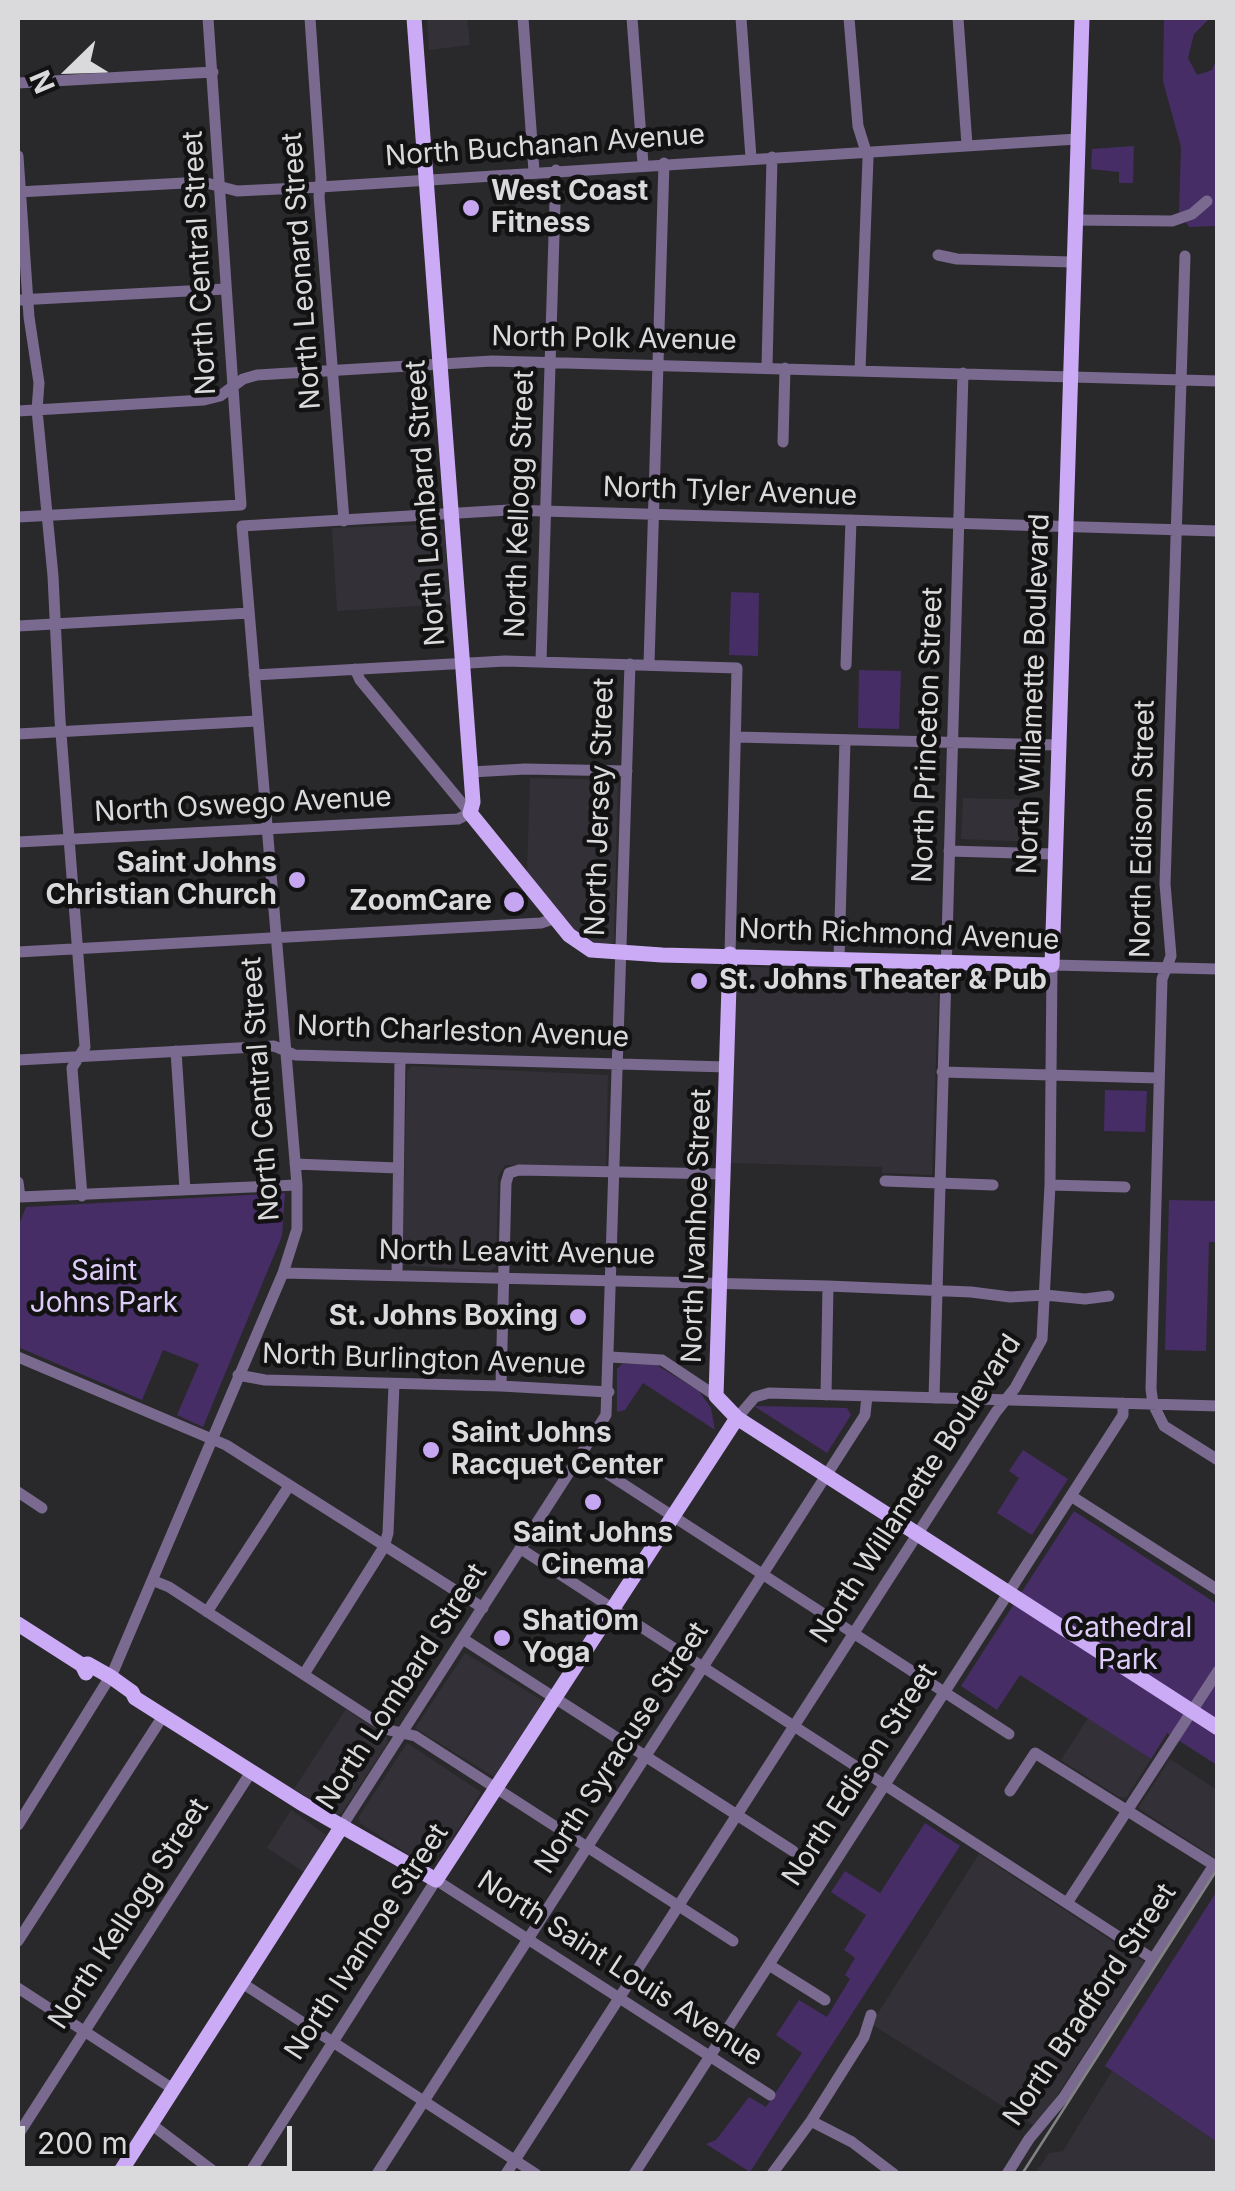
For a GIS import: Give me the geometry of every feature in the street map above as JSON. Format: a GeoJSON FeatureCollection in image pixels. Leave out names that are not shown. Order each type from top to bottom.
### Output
{"type":"FeatureCollection","features":[{"type":"Feature","properties":{"kind":"main road","name":"North Lombard Street"},"geometry":{"type":"LineString","coordinates":[[414,18],[471,772],[470,813]]}},
{"type":"Feature","properties":{"kind":"main road","name":"North Willamette Boulevard"},"geometry":{"type":"LineString","coordinates":[[1052,964],[1082,18]]}},
{"type":"Feature","properties":{"kind":"main road"},"geometry":{"type":"LineString","coordinates":[[470,813],[556,918]]}},
{"type":"Feature","properties":{"kind":"main road","name":"North Richmond Avenue"},"geometry":{"type":"LineString","coordinates":[[556,918],[580,944],[599,951],[1052,964]]}},
{"type":"Feature","properties":{"kind":"main road","name":"North Ivanhoe Street"},"geometry":{"type":"LineString","coordinates":[[436,1880],[737,1418],[716,1396],[730,954]]}},
{"type":"Feature","properties":{"kind":"main road"},"geometry":{"type":"LineString","coordinates":[[737,1418],[1218,1728]]}},
{"type":"Feature","properties":{"kind":"main road","name":"North Saint Louis Avenue"},"geometry":{"type":"LineString","coordinates":[[18,1624],[128,1699],[135,1698],[251,1772],[436,1880]]}},
{"type":"Feature","properties":{"kind":"main road","name":"North Lombard Street"},"geometry":{"type":"LineString","coordinates":[[119,2174],[342,1826]]}},
{"type":"Feature","properties":{"kind":"street","name":"North Central Street"},"geometry":{"type":"LineString","coordinates":[[46,515],[241,505],[208,18]]}},
{"type":"Feature","properties":{"kind":"street","name":"North Leonard Street"},"geometry":{"type":"LineString","coordinates":[[310,18],[344,521]]}},
{"type":"Feature","properties":{"kind":"street"},"geometry":{"type":"LineString","coordinates":[[523,18],[534,171]]}},
{"type":"Feature","properties":{"kind":"street"},"geometry":{"type":"LineString","coordinates":[[632,18],[643,164]]}},
{"type":"Feature","properties":{"kind":"street"},"geometry":{"type":"LineString","coordinates":[[741,18],[751,158]]}},
{"type":"Feature","properties":{"kind":"street"},"geometry":{"type":"LineString","coordinates":[[849,18],[858,126],[868,158],[860,370]]}},
{"type":"Feature","properties":{"kind":"street"},"geometry":{"type":"LineString","coordinates":[[958,18],[967,145]]}},
{"type":"Feature","properties":{"kind":"street"},"geometry":{"type":"LineString","coordinates":[[18,83],[213,72]]}},
{"type":"Feature","properties":{"kind":"street","name":"North Buchanan Avenue"},"geometry":{"type":"LineString","coordinates":[[19,192],[203,182],[237,191],[320,187],[1077,139]]}},
{"type":"Feature","properties":{"kind":"street"},"geometry":{"type":"LineString","coordinates":[[18,156],[23,300],[39,383],[37,410],[54,576],[54,624],[84,1047],[72,1068],[82,1196]]}},
{"type":"Feature","properties":{"kind":"street"},"geometry":{"type":"LineString","coordinates":[[767,368],[772,156]]}},
{"type":"Feature","properties":{"kind":"street","name":"North Jersey Street"},"geometry":{"type":"LineString","coordinates":[[649,664],[664,163]]}},
{"type":"Feature","properties":{"kind":"street","name":"North Kellogg Street"},"geometry":{"type":"LineString","coordinates":[[540,661],[556,170]]}},
{"type":"Feature","properties":{"kind":"street"},"geometry":{"type":"LineString","coordinates":[[1074,220],[1172,220],[1192,214],[1207,201]]}},
{"type":"Feature","properties":{"kind":"street"},"geometry":{"type":"LineString","coordinates":[[938,255],[957,259],[1072,262]]}},
{"type":"Feature","properties":{"kind":"street","name":"North Edison Street"},"geometry":{"type":"LineString","coordinates":[[1153,1404],[1162,979],[1171,956],[1166,884],[1185,256]]}},
{"type":"Feature","properties":{"kind":"street"},"geometry":{"type":"LineString","coordinates":[[23,300],[224,289]]}},
{"type":"Feature","properties":{"kind":"street","name":"North Polk Avenue"},"geometry":{"type":"LineString","coordinates":[[18,411],[204,400],[257,376],[492,360],[1218,381]]}},
{"type":"Feature","properties":{"kind":"street"},"geometry":{"type":"LineString","coordinates":[[783,442],[785,368]]}},
{"type":"Feature","properties":{"kind":"street","name":"North Princeton Street"},"geometry":{"type":"LineString","coordinates":[[934,1398],[963,372]]}},
{"type":"Feature","properties":{"kind":"street","name":"North Tyler Avenue"},"geometry":{"type":"LineString","coordinates":[[242,526],[497,510],[1218,530]]}},
{"type":"Feature","properties":{"kind":"street"},"geometry":{"type":"LineString","coordinates":[[18,517],[46,515]]}},
{"type":"Feature","properties":{"kind":"street"},"geometry":{"type":"LineString","coordinates":[[846,665],[850,520]]}},
{"type":"Feature","properties":{"kind":"street","name":"North Central Street"},"geometry":{"type":"LineString","coordinates":[[18,1825],[108,1682],[283,1273],[297,1229],[297,1184],[242,526]]}},
{"type":"Feature","properties":{"kind":"street"},"geometry":{"type":"LineString","coordinates":[[18,626],[249,613]]}},
{"type":"Feature","properties":{"kind":"street"},"geometry":{"type":"LineString","coordinates":[[254,675],[540,661],[649,664]]}},
{"type":"Feature","properties":{"kind":"street","name":"North Jersey Street"},"geometry":{"type":"LineString","coordinates":[[621,953],[630,664]]}},
{"type":"Feature","properties":{"kind":"street","name":"North Ivanhoe Street"},"geometry":{"type":"LineString","coordinates":[[649,664],[737,668],[730,954]]}},
{"type":"Feature","properties":{"kind":"street"},"geometry":{"type":"LineString","coordinates":[[355,670],[470,813]]}},
{"type":"Feature","properties":{"kind":"street"},"geometry":{"type":"LineString","coordinates":[[18,734],[257,721]]}},
{"type":"Feature","properties":{"kind":"street"},"geometry":{"type":"LineString","coordinates":[[736,737],[1057,745]]}},
{"type":"Feature","properties":{"kind":"street"},"geometry":{"type":"LineString","coordinates":[[838,959],[845,740]]}},
{"type":"Feature","properties":{"kind":"street"},"geometry":{"type":"LineString","coordinates":[[471,772],[627,771]]}},
{"type":"Feature","properties":{"kind":"street","name":"North Oswego Avenue"},"geometry":{"type":"LineString","coordinates":[[18,842],[458,818],[470,813]]}},
{"type":"Feature","properties":{"kind":"street"},"geometry":{"type":"LineString","coordinates":[[950,851],[1054,854]]}},
{"type":"Feature","properties":{"kind":"street"},"geometry":{"type":"LineString","coordinates":[[18,952],[541,923],[556,918]]}},
{"type":"Feature","properties":{"kind":"street","name":"North Lombard Street"},"geometry":{"type":"LineString","coordinates":[[342,1826],[604,1420],[610,1356],[621,953]]}},
{"type":"Feature","properties":{"kind":"street","name":"North Richmond Avenue"},"geometry":{"type":"LineString","coordinates":[[1052,964],[1218,968]]}},
{"type":"Feature","properties":{"kind":"street","name":"North Willamette Boulevard"},"geometry":{"type":"LineString","coordinates":[[506,2174],[1042,1339],[1050,1185],[1052,964]]}},
{"type":"Feature","properties":{"kind":"street","name":"North Charleston Avenue"},"geometry":{"type":"LineString","coordinates":[[18,1060],[274,1046],[294,1056],[727,1067]]}},
{"type":"Feature","properties":{"kind":"street"},"geometry":{"type":"LineString","coordinates":[[176,1051],[185,1190]]}},
{"type":"Feature","properties":{"kind":"street"},"geometry":{"type":"LineString","coordinates":[[396,1275],[400,1058]]}},
{"type":"Feature","properties":{"kind":"street"},"geometry":{"type":"LineString","coordinates":[[942,1072],[1159,1078]]}},
{"type":"Feature","properties":{"kind":"street"},"geometry":{"type":"LineString","coordinates":[[295,1164],[398,1168]]}},
{"type":"Feature","properties":{"kind":"street"},"geometry":{"type":"LineString","coordinates":[[501,1386],[509,1172],[724,1174]]}},
{"type":"Feature","properties":{"kind":"street"},"geometry":{"type":"LineString","coordinates":[[886,1181],[994,1185]]}},
{"type":"Feature","properties":{"kind":"street"},"geometry":{"type":"LineString","coordinates":[[18,1182],[20,1198],[297,1184]]}},
{"type":"Feature","properties":{"kind":"street"},"geometry":{"type":"LineString","coordinates":[[1050,1185],[1125,1187]]}},
{"type":"Feature","properties":{"kind":"street","name":"North Leavitt Avenue"},"geometry":{"type":"LineString","coordinates":[[283,1273],[828,1286],[1010,1297],[1108,1296]]}},
{"type":"Feature","properties":{"kind":"street"},"geometry":{"type":"LineString","coordinates":[[826,1396],[828,1286]]}},
{"type":"Feature","properties":{"kind":"street"},"geometry":{"type":"LineString","coordinates":[[610,1356],[662,1360],[716,1396]]}},
{"type":"Feature","properties":{"kind":"street"},"geometry":{"type":"LineString","coordinates":[[18,1357],[226,1445],[483,1608]]}},
{"type":"Feature","properties":{"kind":"street","name":"North Burlington Avenue"},"geometry":{"type":"LineString","coordinates":[[238,1375],[265,1380],[608,1392]]}},
{"type":"Feature","properties":{"kind":"street"},"geometry":{"type":"LineString","coordinates":[[304,1674],[384,1547],[388,1533],[394,1384]]}},
{"type":"Feature","properties":{"kind":"street"},"geometry":{"type":"LineString","coordinates":[[737,1418],[751,1400],[762,1394],[1218,1406]]}},
{"type":"Feature","properties":{"kind":"street","name":"North Syracuse Street"},"geometry":{"type":"LineString","coordinates":[[377,2174],[866,1415],[867,1396]]}},
{"type":"Feature","properties":{"kind":"street","name":"North Edison Street"},"geometry":{"type":"LineString","coordinates":[[634,2174],[1123,1415],[1123,1403]]}},
{"type":"Feature","properties":{"kind":"street"},"geometry":{"type":"LineString","coordinates":[[1153,1404],[1164,1426],[1218,1460]]}},
{"type":"Feature","properties":{"kind":"street"},"geometry":{"type":"LineString","coordinates":[[580,1456],[1010,1734]]}},
{"type":"Feature","properties":{"kind":"street"},"geometry":{"type":"LineString","coordinates":[[207,1612],[289,1486]]}},
{"type":"Feature","properties":{"kind":"street"},"geometry":{"type":"LineString","coordinates":[[18,1492],[42,1508]]}},
{"type":"Feature","properties":{"kind":"street"},"geometry":{"type":"LineString","coordinates":[[1071,1496],[1218,1590]]}},
{"type":"Feature","properties":{"kind":"street"},"geometry":{"type":"LineString","coordinates":[[522,1549],[1154,1959]]}},
{"type":"Feature","properties":{"kind":"street"},"geometry":{"type":"LineString","coordinates":[[152,1580],[169,1587],[389,1730],[415,1736],[733,1941]]}},
{"type":"Feature","properties":{"kind":"street"},"geometry":{"type":"LineString","coordinates":[[464,1639],[793,1851]]}},
{"type":"Feature","properties":{"kind":"street"},"geometry":{"type":"LineString","coordinates":[[1067,1903],[1218,1671]]}},
{"type":"Feature","properties":{"kind":"street"},"geometry":{"type":"LineString","coordinates":[[18,1941],[163,1716]]}},
{"type":"Feature","properties":{"kind":"street"},"geometry":{"type":"LineString","coordinates":[[1010,1791],[1035,1753],[1126,1811]]}},
{"type":"Feature","properties":{"kind":"street","name":"North Kellogg Street"},"geometry":{"type":"LineString","coordinates":[[18,2135],[251,1772]]}},
{"type":"Feature","properties":{"kind":"street","name":"North Bradford Street"},"geometry":{"type":"LineString","coordinates":[[1007,2174],[1029,2139],[1064,2097],[1214,1865],[1126,1811]]}},
{"type":"Feature","properties":{"kind":"street","name":"North Ivanhoe Street"},"geometry":{"type":"LineString","coordinates":[[248,2174],[436,1880]]}},
{"type":"Feature","properties":{"kind":"street","name":"North Saint Louis Avenue"},"geometry":{"type":"LineString","coordinates":[[436,1880],[770,2095]]}},
{"type":"Feature","properties":{"kind":"street"},"geometry":{"type":"LineString","coordinates":[[768,1965],[825,2000]]}},
{"type":"Feature","properties":{"kind":"street"},"geometry":{"type":"LineString","coordinates":[[242,1982],[536,2174]]}},
{"type":"Feature","properties":{"kind":"street"},"geometry":{"type":"LineString","coordinates":[[18,1988],[174,2088]]}},
{"type":"Feature","properties":{"kind":"street"},"geometry":{"type":"LineString","coordinates":[[772,2174],[864,2037],[871,2015]]}},
{"type":"Feature","properties":{"kind":"street"},"geometry":{"type":"LineString","coordinates":[[811,2121],[852,2142],[894,2174]]}},
{"type":"Feature","properties":{"kind":"street"},"geometry":{"type":"LineString","coordinates":[[151,2124],[217,2174]]}},
{"type":"Feature","properties":{"kind":"shaded area"},"geometry":{"type":"Polygon","coordinates":[[[427,18],[467,18],[470,45],[429,50],[427,18]]]}},
{"type":"Feature","properties":{"kind":"shaded area"},"geometry":{"type":"Polygon","coordinates":[[[444,524],[450,604],[337,611],[332,528],[444,524]]]}},
{"type":"Feature","properties":{"kind":"shaded area"},"geometry":{"type":"Polygon","coordinates":[[[530,778],[618,780],[614,943],[597,943],[577,933],[527,872],[530,778]]]}},
{"type":"Feature","properties":{"kind":"shaded area"},"geometry":{"type":"Polygon","coordinates":[[[963,798],[1038,800],[1037,842],[961,839],[963,798]]]}},
{"type":"Feature","properties":{"kind":"shaded area"},"geometry":{"type":"Polygon","coordinates":[[[746,967],[939,973],[932,1175],[882,1173],[882,1167],[730,1163],[735,974],[746,967]]]}},
{"type":"Feature","properties":{"kind":"shaded area"},"geometry":{"type":"Polygon","coordinates":[[[411,1066],[608,1075],[606,1166],[505,1165],[498,1177],[496,1267],[490,1271],[402,1265],[407,1071],[411,1066]]]}},
{"type":"Feature","properties":{"kind":"shaded area"},"geometry":{"type":"Polygon","coordinates":[[[465,1653],[543,1701],[494,1777],[415,1728],[465,1653]]]}},
{"type":"Feature","properties":{"kind":"shaded area"},"geometry":{"type":"Polygon","coordinates":[[[346,1709],[386,1736],[388,1742],[342,1813],[336,1815],[294,1789],[346,1709]]]}},
{"type":"Feature","properties":{"kind":"shaded area"},"geometry":{"type":"Polygon","coordinates":[[[1088,1718],[1151,1759],[1126,1798],[1061,1760],[1088,1718]]]}},
{"type":"Feature","properties":{"kind":"shaded area"},"geometry":{"type":"Polygon","coordinates":[[[407,1743],[481,1792],[445,1851],[429,1859],[411,1856],[361,1824],[358,1818],[407,1743]]]}},
{"type":"Feature","properties":{"kind":"shaded area"},"geometry":{"type":"Polygon","coordinates":[[[1170,1759],[1217,1790],[1217,1859],[1138,1808],[1170,1759]]]}},
{"type":"Feature","properties":{"kind":"shaded area"},"geometry":{"type":"Polygon","coordinates":[[[291,1810],[326,1835],[304,1872],[267,1848],[291,1810]]]}},
{"type":"Feature","properties":{"kind":"shaded area"},"geometry":{"type":"Polygon","coordinates":[[[979,1854],[1144,1962],[1048,2109],[1033,2125],[871,2024],[979,1854]]]}},
{"type":"Feature","properties":{"kind":"shaded area"},"geometry":{"type":"Polygon","coordinates":[[[1112,2071],[1217,2142],[1217,2173],[1035,2174],[1049,2153],[1063,2151],[1112,2071]]]}},
{"type":"Feature","properties":{"kind":"green space"},"geometry":{"type":"Polygon","coordinates":[[[1164,18],[1210,18],[1194,34],[1188,58],[1197,75],[1212,70],[1217,58],[1217,226],[1189,227],[1179,213],[1181,147],[1163,81],[1164,18]]]}},
{"type":"Feature","properties":{"kind":"green space"},"geometry":{"type":"Polygon","coordinates":[[[1134,146],[1133,183],[1119,183],[1119,172],[1091,169],[1092,149],[1134,146]]]}},
{"type":"Feature","properties":{"kind":"green space"},"geometry":{"type":"Polygon","coordinates":[[[731,592],[759,593],[758,656],[729,655],[731,592]]]}},
{"type":"Feature","properties":{"kind":"green space"},"geometry":{"type":"Polygon","coordinates":[[[859,670],[901,671],[899,729],[858,728],[859,670]]]}},
{"type":"Feature","properties":{"kind":"green space"},"geometry":{"type":"Polygon","coordinates":[[[1105,1090],[1147,1091],[1145,1132],[1104,1131],[1105,1090]]]}},
{"type":"Feature","properties":{"kind":"green space","name":"Saint Johns Park"},"geometry":{"type":"Polygon","coordinates":[[[285,1193],[282,1236],[203,1427],[177,1415],[199,1364],[163,1350],[142,1400],[18,1347],[18,1227],[26,1207],[285,1193]]]}},
{"type":"Feature","properties":{"kind":"green space"},"geometry":{"type":"Polygon","coordinates":[[[1169,1200],[1217,1201],[1217,1242],[1209,1242],[1206,1351],[1165,1350],[1169,1200]]]}},
{"type":"Feature","properties":{"kind":"green space"},"geometry":{"type":"Polygon","coordinates":[[[622,1364],[655,1364],[699,1391],[711,1408],[715,1430],[643,1383],[625,1410],[617,1412],[617,1369],[622,1364]]]}},
{"type":"Feature","properties":{"kind":"green space"},"geometry":{"type":"Polygon","coordinates":[[[754,1406],[847,1408],[851,1415],[827,1453],[754,1406]]]}},
{"type":"Feature","properties":{"kind":"green space"},"geometry":{"type":"Polygon","coordinates":[[[1023,1450],[1068,1479],[1032,1535],[997,1513],[1019,1478],[1009,1471],[1023,1450]]]}},
{"type":"Feature","properties":{"kind":"green space","name":"Cathedral Park"},"geometry":{"type":"Polygon","coordinates":[[[1074,1511],[1217,1604],[1217,1765],[1167,1733],[1151,1759],[1020,1675],[997,1710],[961,1686],[1074,1511]]]}},
{"type":"Feature","properties":{"kind":"green space"},"geometry":{"type":"Polygon","coordinates":[[[925,1823],[960,1846],[750,2172],[706,2144],[716,2140],[749,2097],[766,2107],[802,2053],[776,2035],[799,2000],[827,2017],[850,1979],[845,1975],[855,1958],[844,1950],[866,1915],[831,1892],[845,1871],[880,1893],[925,1823]]]}},
{"type":"Feature","properties":{"kind":"green space"},"geometry":{"type":"Polygon","coordinates":[[[1217,1891],[1217,2142],[1105,2066],[1217,1891]]]}},
{"type":"Feature","properties":{"kind":"railway"},"geometry":{"type":"LineString","coordinates":[[1022,2174],[1218,1868]]}},
{"type":"Feature","properties":{"kind":"place","name":"West Coast Fitness"},"geometry":{"type":"Point","coordinates":[471,208]}},
{"type":"Feature","properties":{"kind":"place","name":"Saint Johns Christian Church"},"geometry":{"type":"Point","coordinates":[297,880]}},
{"type":"Feature","properties":{"kind":"place","name":"ZoomCare"},"geometry":{"type":"Point","coordinates":[514,902]}},
{"type":"Feature","properties":{"kind":"place","name":"St. Johns Theater & Pub"},"geometry":{"type":"Point","coordinates":[699,981]}},
{"type":"Feature","properties":{"kind":"place","name":"St. Johns Boxing"},"geometry":{"type":"Point","coordinates":[578,1317]}},
{"type":"Feature","properties":{"kind":"place","name":"Saint Johns Racquet Center"},"geometry":{"type":"Point","coordinates":[431,1450]}},
{"type":"Feature","properties":{"kind":"place","name":"Saint Johns Cinema"},"geometry":{"type":"Point","coordinates":[593,1502]}},
{"type":"Feature","properties":{"kind":"place","name":"ShatiOm Yoga"},"geometry":{"type":"Point","coordinates":[502,1638]}}]}
